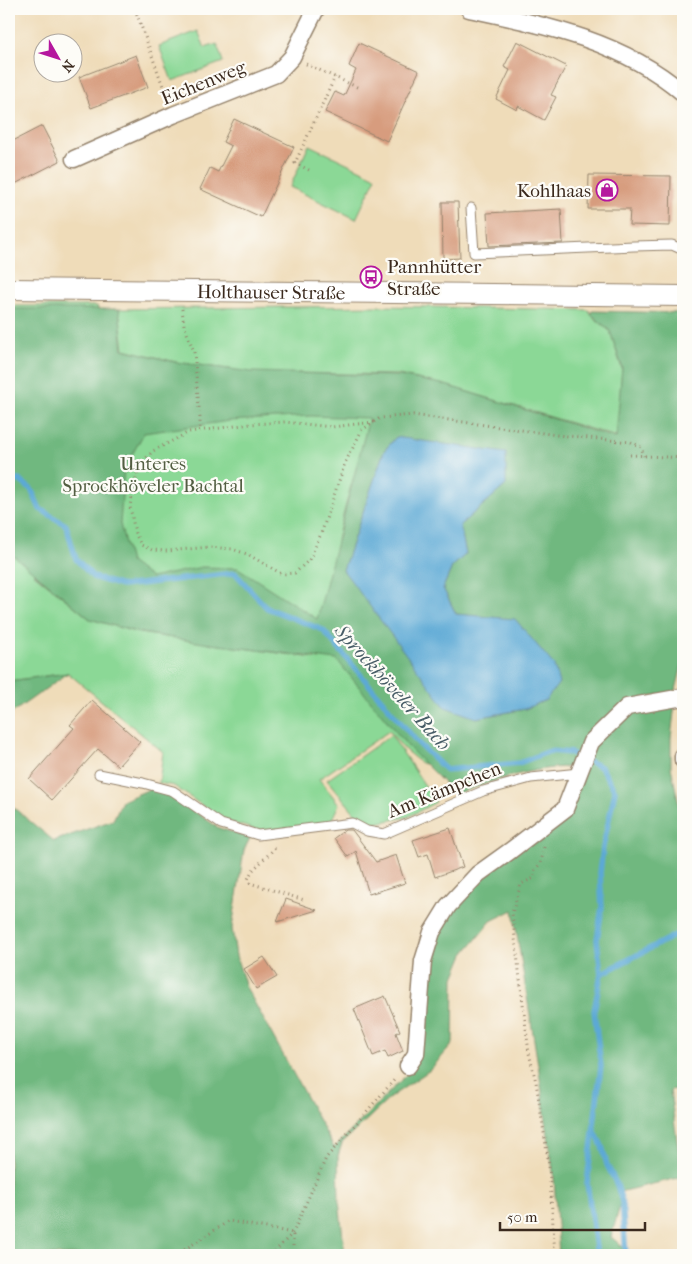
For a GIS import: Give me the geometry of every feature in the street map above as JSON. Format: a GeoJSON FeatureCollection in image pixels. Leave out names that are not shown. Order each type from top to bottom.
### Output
{"type":"FeatureCollection","features":[{"type":"Feature","properties":{"kind":"street","name":"Eichenweg"},"geometry":{"type":"LineString","coordinates":[[74,159],[173,115],[269,78],[282,70],[292,58],[316,9]]}},
{"type":"Feature","properties":{"kind":"street"},"geometry":{"type":"LineString","coordinates":[[469,9],[565,32],[605,45],[651,70],[683,93]]}},
{"type":"Feature","properties":{"kind":"street","name":"Holthauser Straße"},"geometry":{"type":"LineString","coordinates":[[9,289],[683,296]]}},
{"type":"Feature","properties":{"kind":"street"},"geometry":{"type":"LineString","coordinates":[[408,1066],[416,1054],[424,961],[432,932],[439,919],[468,883],[491,863],[510,852],[566,809],[591,742],[627,707],[683,697]]}},
{"type":"Feature","properties":{"kind":"lane"},"geometry":{"type":"LineString","coordinates":[[471,208],[474,253],[672,245],[683,250]]}},
{"type":"Feature","properties":{"kind":"lane","name":"Am Kämpchen"},"geometry":{"type":"LineString","coordinates":[[99,774],[143,782],[173,791],[221,824],[258,835],[352,823],[367,831],[384,834],[483,791],[531,778],[579,773]]}},
{"type":"Feature","properties":{"kind":"path"},"geometry":{"type":"LineString","coordinates":[[58,9],[60,12],[69,9]]}},
{"type":"Feature","properties":{"kind":"path"},"geometry":{"type":"LineString","coordinates":[[135,9],[173,115]]}},
{"type":"Feature","properties":{"kind":"path"},"geometry":{"type":"LineString","coordinates":[[292,58],[359,88]]}},
{"type":"Feature","properties":{"kind":"path"},"geometry":{"type":"LineString","coordinates":[[309,170],[295,163],[335,77]]}},
{"type":"Feature","properties":{"kind":"path"},"geometry":{"type":"LineString","coordinates":[[180,291],[184,325],[194,352],[200,431]]}},
{"type":"Feature","properties":{"kind":"path"},"geometry":{"type":"LineString","coordinates":[[374,422],[332,427],[285,422],[189,432],[153,451],[142,463],[135,482],[130,506],[135,533],[141,545],[152,550],[167,551],[210,547],[232,550],[247,554],[282,574],[296,573],[309,560],[321,534],[345,463],[362,430],[374,422],[380,418],[413,415],[557,435],[631,442],[641,447],[644,456]]}},
{"type":"Feature","properties":{"kind":"path"},"geometry":{"type":"LineString","coordinates":[[630,455],[683,458]]}},
{"type":"Feature","properties":{"kind":"path"},"geometry":{"type":"LineString","coordinates":[[292,831],[252,871],[248,879],[250,884],[304,900]]}},
{"type":"Feature","properties":{"kind":"path"},"geometry":{"type":"LineString","coordinates":[[510,852],[518,854],[536,844],[544,845],[541,863],[535,870],[534,878],[521,884],[512,913],[529,1053],[536,1082],[549,1165],[555,1255]]}},
{"type":"Feature","properties":{"kind":"path"},"geometry":{"type":"LineString","coordinates":[[271,1255],[293,1233],[326,1158],[389,1084],[408,1066]]}},
{"type":"Feature","properties":{"kind":"path"},"geometry":{"type":"LineString","coordinates":[[176,1255],[229,1221],[293,1233]]}},
{"type":"Feature","properties":{"kind":"path"},"geometry":{"type":"LineString","coordinates":[[293,1233],[293,1255]]}},
{"type":"Feature","properties":{"kind":"green space"},"geometry":{"type":"Polygon","coordinates":[[[198,31],[205,48],[217,44],[223,62],[172,81],[159,46],[198,31]]]}},
{"type":"Feature","properties":{"kind":"green space"},"geometry":{"type":"Polygon","coordinates":[[[309,145],[376,177],[356,219],[290,187],[309,145]]]}},
{"type":"Feature","properties":{"kind":"green space","name":"Unteres Sprockhöveler Bachtal"},"geometry":{"type":"Polygon","coordinates":[[[9,306],[97,306],[115,345],[138,360],[235,370],[176,362],[124,349],[119,309],[378,306],[589,310],[591,315],[610,331],[622,369],[617,437],[445,385],[399,375],[298,373],[386,381],[350,489],[337,539],[445,770],[421,763],[405,750],[389,731],[319,779],[339,804],[330,824],[260,831],[223,820],[174,786],[159,783],[163,752],[68,673],[9,681],[9,306]],[[33,573],[90,619],[138,633],[320,659],[130,584],[33,573]]]}},
{"type":"Feature","properties":{"kind":"green space"},"geometry":{"type":"Polygon","coordinates":[[[9,309],[119,309],[123,349],[175,362],[252,372],[400,376],[442,384],[616,438],[622,367],[610,331],[591,314],[592,311],[683,313],[683,661],[676,690],[627,703],[576,767],[560,767],[530,772],[499,779],[455,794],[410,749],[337,660],[203,643],[136,632],[90,619],[9,552],[9,309]],[[311,416],[229,421],[144,433],[124,469],[120,524],[130,562],[151,578],[202,567],[238,568],[317,619],[369,418],[311,416]],[[396,437],[384,451],[343,570],[476,718],[525,709],[546,700],[515,620],[456,614],[443,588],[452,567],[466,554],[460,525],[506,485],[396,437]]]}},
{"type":"Feature","properties":{"kind":"green space"},"geometry":{"type":"Polygon","coordinates":[[[68,673],[9,715],[9,681],[68,673]]]}},
{"type":"Feature","properties":{"kind":"green space"},"geometry":{"type":"Polygon","coordinates":[[[675,703],[671,738],[671,767],[683,824],[683,1088],[670,1090],[682,1177],[619,1192],[621,1202],[611,1237],[625,1249],[625,1255],[559,1255],[554,1178],[513,910],[491,921],[464,954],[454,978],[453,1044],[430,1070],[392,1096],[342,1143],[338,1156],[339,1201],[345,1255],[9,1255],[9,804],[54,841],[113,820],[122,801],[152,788],[168,794],[219,828],[250,838],[244,850],[232,928],[236,956],[246,987],[334,1148],[413,1068],[434,935],[469,888],[558,819],[593,744],[626,713],[675,703]]]}},
{"type":"Feature","properties":{"kind":"green space"},"geometry":{"type":"Polygon","coordinates":[[[391,735],[436,802],[408,817],[365,825],[327,780],[391,735]]]}},
{"type":"Feature","properties":{"kind":"water"},"geometry":{"type":"Polygon","coordinates":[[[396,437],[506,453],[506,485],[460,525],[466,554],[452,567],[443,588],[456,614],[515,619],[554,665],[559,683],[546,700],[525,709],[476,718],[445,707],[343,570],[384,451],[396,437]]]}},
{"type":"Feature","properties":{"kind":"building"},"geometry":{"type":"Polygon","coordinates":[[[517,41],[566,66],[551,95],[556,97],[544,120],[518,106],[517,110],[496,99],[510,70],[504,67],[517,41]]]}},
{"type":"Feature","properties":{"kind":"building"},"geometry":{"type":"Polygon","coordinates":[[[359,43],[419,71],[387,141],[325,112],[335,92],[344,96],[356,70],[349,66],[359,43]]]}},
{"type":"Feature","properties":{"kind":"building"},"geometry":{"type":"Polygon","coordinates":[[[136,55],[148,87],[91,108],[81,82],[82,76],[136,55]]]}},
{"type":"Feature","properties":{"kind":"building"},"geometry":{"type":"Polygon","coordinates":[[[234,119],[294,147],[261,217],[200,189],[210,168],[218,172],[231,146],[223,142],[234,119]]]}},
{"type":"Feature","properties":{"kind":"building"},"geometry":{"type":"Polygon","coordinates":[[[42,126],[60,161],[9,187],[9,143],[42,126]]]}},
{"type":"Feature","properties":{"kind":"building"},"geometry":{"type":"Polygon","coordinates":[[[589,175],[671,176],[670,226],[629,225],[630,209],[588,209],[589,175]]]}},
{"type":"Feature","properties":{"kind":"building"},"geometry":{"type":"Polygon","coordinates":[[[442,202],[458,202],[460,258],[443,259],[442,202]]]}},
{"type":"Feature","properties":{"kind":"building"},"geometry":{"type":"Polygon","coordinates":[[[561,209],[563,243],[489,246],[487,213],[561,209]]]}},
{"type":"Feature","properties":{"kind":"building"},"geometry":{"type":"Polygon","coordinates":[[[92,700],[140,742],[118,766],[98,749],[52,800],[29,779],[74,728],[70,725],[92,700]]]}},
{"type":"Feature","properties":{"kind":"building"},"geometry":{"type":"Polygon","coordinates":[[[450,828],[463,867],[435,877],[428,854],[419,857],[413,840],[450,828]]]}},
{"type":"Feature","properties":{"kind":"building"},"geometry":{"type":"Polygon","coordinates":[[[345,830],[352,830],[376,862],[396,855],[405,883],[369,894],[356,851],[348,857],[334,838],[345,830]]]}},
{"type":"Feature","properties":{"kind":"building"},"geometry":{"type":"Polygon","coordinates":[[[286,899],[317,910],[277,922],[286,899]]]}},
{"type":"Feature","properties":{"kind":"building"},"geometry":{"type":"Polygon","coordinates":[[[264,957],[277,977],[256,989],[244,969],[264,957]]]}},
{"type":"Feature","properties":{"kind":"building"},"geometry":{"type":"Polygon","coordinates":[[[385,996],[400,1031],[396,1033],[403,1051],[388,1058],[385,1051],[373,1056],[354,1009],[385,996]]]}},
{"type":"Feature","properties":{"kind":"waterway","name":"Sprockhöveler Bach"},"geometry":{"type":"LineString","coordinates":[[9,481],[19,480],[31,489],[40,509],[66,525],[76,559],[93,577],[122,586],[235,573],[267,608],[323,630],[418,743],[446,770],[519,763],[550,751],[571,753],[601,767],[615,791],[603,847],[600,873],[602,907],[597,940],[601,974],[594,1011],[601,1066],[587,1183],[597,1255]]}},
{"type":"Feature","properties":{"kind":"waterway"},"geometry":{"type":"LineString","coordinates":[[601,974],[683,931]]}},
{"type":"Feature","properties":{"kind":"waterway","name":"Sprockhöveler Bach"},"geometry":{"type":"LineString","coordinates":[[594,1130],[602,1146],[607,1165],[617,1185],[622,1202],[626,1255]]}},
{"type":"Feature","properties":{"kind":"place","name":"Kohlhaas"},"geometry":{"type":"Point","coordinates":[607,190]}},
{"type":"Feature","properties":{"kind":"place","name":"Pannhütter Straße"},"geometry":{"type":"Point","coordinates":[371,277]}}]}
